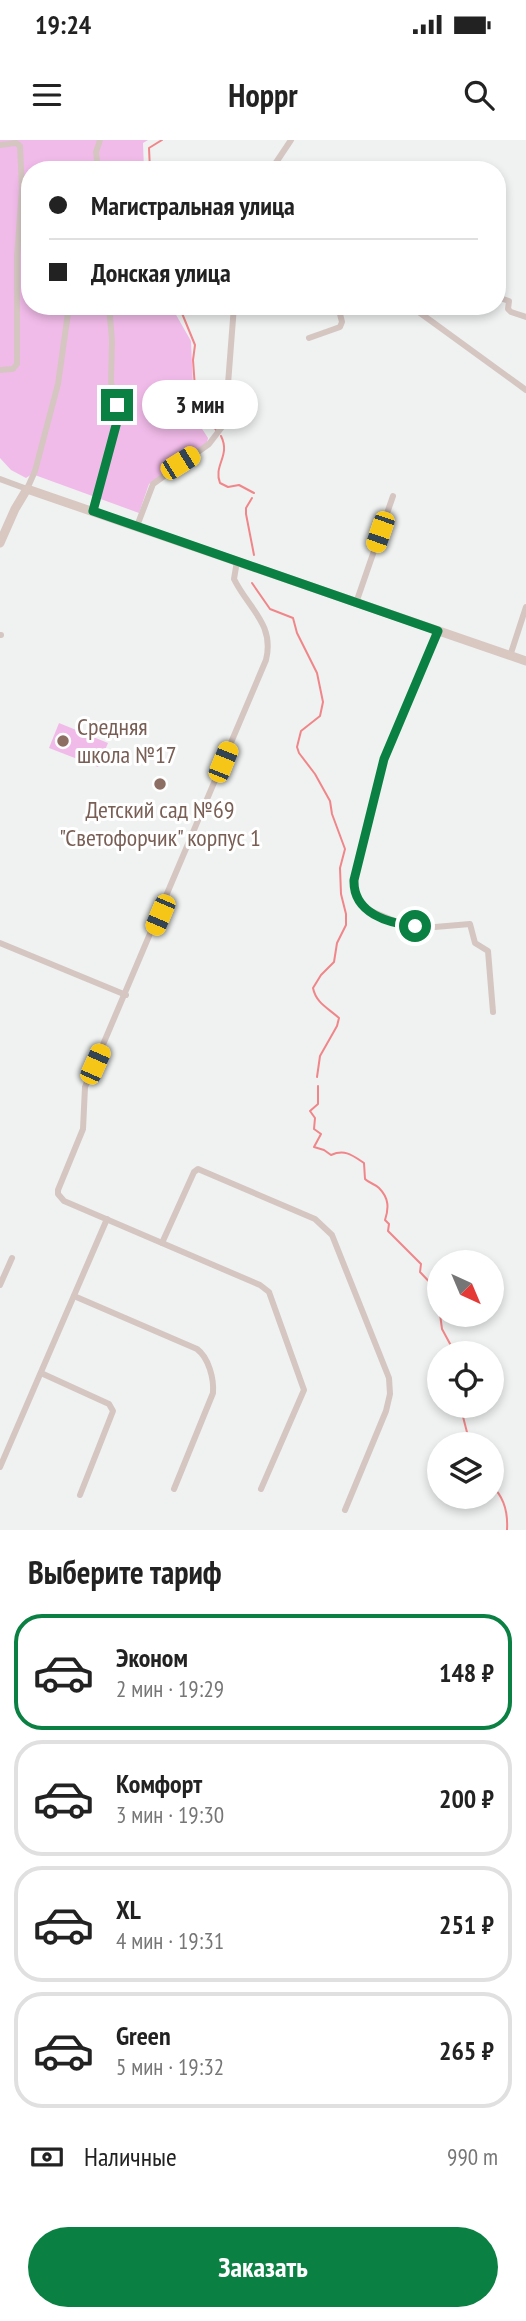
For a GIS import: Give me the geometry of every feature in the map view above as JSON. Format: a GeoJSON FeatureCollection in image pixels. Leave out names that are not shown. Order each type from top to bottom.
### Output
{"type":"FeatureCollection","features":[{"type":"Feature","properties":{"kind":"street"},"geometry":{"type":"LineString","coordinates":[[97,161],[96,152],[100,140]]}},
{"type":"Feature","properties":{"kind":"street"},"geometry":{"type":"LineString","coordinates":[[277,161],[290,140]]}},
{"type":"Feature","properties":{"kind":"street"},"geometry":{"type":"LineString","coordinates":[[0,145],[18,144],[21,178]]}},
{"type":"Feature","properties":{"kind":"street"},"geometry":{"type":"LineString","coordinates":[[0,370],[13,369],[17,364],[17,257],[21,203]]}},
{"type":"Feature","properties":{"kind":"street"},"geometry":{"type":"LineString","coordinates":[[506,300],[509,301],[511,312],[526,317]]}},
{"type":"Feature","properties":{"kind":"street"},"geometry":{"type":"LineString","coordinates":[[0,543],[35,471],[58,384],[68,315]]}},
{"type":"Feature","properties":{"kind":"street"},"geometry":{"type":"LineString","coordinates":[[93,511],[118,411],[111,382],[110,315]]}},
{"type":"Feature","properties":{"kind":"street"},"geometry":{"type":"LineString","coordinates":[[137,526],[153,484],[214,439],[223,428],[227,416],[233,315]]}},
{"type":"Feature","properties":{"kind":"street"},"geometry":{"type":"LineString","coordinates":[[309,338],[341,327],[340,315]]}},
{"type":"Feature","properties":{"kind":"street"},"geometry":{"type":"LineString","coordinates":[[423,315],[526,390]]}},
{"type":"Feature","properties":{"kind":"street"},"geometry":{"type":"LineString","coordinates":[[0,479],[526,661]]}},
{"type":"Feature","properties":{"kind":"street"},"geometry":{"type":"LineString","coordinates":[[356,603],[393,496]]}},
{"type":"Feature","properties":{"kind":"street"},"geometry":{"type":"LineString","coordinates":[[237,561],[234,579],[267,633],[269,642],[266,660],[85,1087],[83,1129],[58,1189],[60,1198],[64,1201],[260,1285],[272,1298],[303,1390],[261,1489]]}},
{"type":"Feature","properties":{"kind":"street"},"geometry":{"type":"LineString","coordinates":[[510,656],[526,607]]}},
{"type":"Feature","properties":{"kind":"street"},"geometry":{"type":"LineString","coordinates":[[438,631],[383,762],[356,864],[354,890],[358,901],[366,909],[402,925],[435,927],[470,924],[474,940],[488,951],[493,1013]]}},
{"type":"Feature","properties":{"kind":"street"},"geometry":{"type":"LineString","coordinates":[[0,943],[126,995]]}},
{"type":"Feature","properties":{"kind":"street"},"geometry":{"type":"LineString","coordinates":[[162,1243],[194,1172],[198,1170],[314,1219],[332,1236],[390,1386],[386,1411],[345,1510]]}},
{"type":"Feature","properties":{"kind":"street"},"geometry":{"type":"LineString","coordinates":[[0,1467],[107,1219]]}},
{"type":"Feature","properties":{"kind":"street"},"geometry":{"type":"LineString","coordinates":[[0,1285],[12,1258]]}},
{"type":"Feature","properties":{"kind":"street"},"geometry":{"type":"LineString","coordinates":[[74,1296],[197,1349],[205,1358],[213,1393],[174,1489]]}},
{"type":"Feature","properties":{"kind":"street"},"geometry":{"type":"LineString","coordinates":[[41,1373],[109,1404],[113,1411],[80,1495]]}},
{"type":"Feature","properties":{"kind":"shaded area"},"geometry":{"type":"Polygon","coordinates":[[[0,140],[148,140],[143,143],[144,161],[21,161],[21,315],[176,315],[191,341],[193,386],[184,392],[191,412],[208,438],[207,443],[149,484],[139,513],[32,474],[26,478],[11,470],[0,458],[0,140]]]}},
{"type":"Feature","properties":{"kind":"shaded area"},"geometry":{"type":"Polygon","coordinates":[[[59,723],[108,743],[98,767],[49,748],[59,723]]]}},
{"type":"Feature","properties":{"kind":"waterway"},"geometry":{"type":"LineString","coordinates":[[150,161],[149,148],[162,140]]}},
{"type":"Feature","properties":{"kind":"waterway"},"geometry":{"type":"LineString","coordinates":[[183,315],[195,345],[195,388],[202,409],[216,430]]}},
{"type":"Feature","properties":{"kind":"waterway"},"geometry":{"type":"LineString","coordinates":[[221,436],[224,449],[218,477],[220,483],[228,487],[239,485],[254,493]]}},
{"type":"Feature","properties":{"kind":"waterway"},"geometry":{"type":"LineString","coordinates":[[252,498],[246,508],[246,514],[254,555]]}},
{"type":"Feature","properties":{"kind":"waterway"},"geometry":{"type":"LineString","coordinates":[[252,583],[270,609],[293,618],[297,633],[317,673],[323,702],[320,716],[301,731],[297,747],[330,801],[345,849],[340,868],[346,925],[337,943],[334,962],[313,988],[320,1001],[339,1018],[320,1056],[317,1077]]}},
{"type":"Feature","properties":{"kind":"waterway"},"geometry":{"type":"LineString","coordinates":[[318,1086],[318,1104],[310,1111],[315,1118],[314,1129],[321,1134],[314,1147],[331,1155],[348,1154],[364,1163],[365,1179],[379,1188],[386,1199],[385,1220],[389,1224],[388,1231],[421,1264],[420,1272],[427,1279]]}},
{"type":"Feature","properties":{"kind":"waterway"},"geometry":{"type":"LineString","coordinates":[[442,1327],[448,1341]]}},
{"type":"Feature","properties":{"kind":"waterway"},"geometry":{"type":"LineString","coordinates":[[463,1418],[467,1432]]}},
{"type":"Feature","properties":{"kind":"waterway"},"geometry":{"type":"LineString","coordinates":[[504,1506],[507,1530]]}},
{"type":"Feature","properties":{"kind":"place","name":"Средняя школа №17"},"geometry":{"type":"Point","coordinates":[63,741]}},
{"type":"Feature","properties":{"kind":"place","name":"Детский сад №69 \"Светофорчик\" корпус 1"},"geometry":{"type":"Point","coordinates":[160,784]}},
{"type":"Feature","properties":{"kind":"route"},"geometry":{"type":"LineString","coordinates":[[117,405],[118,418],[93,511],[438,631],[384,759],[354,880],[358,901],[366,909],[402,925],[415,926]]}}]}
